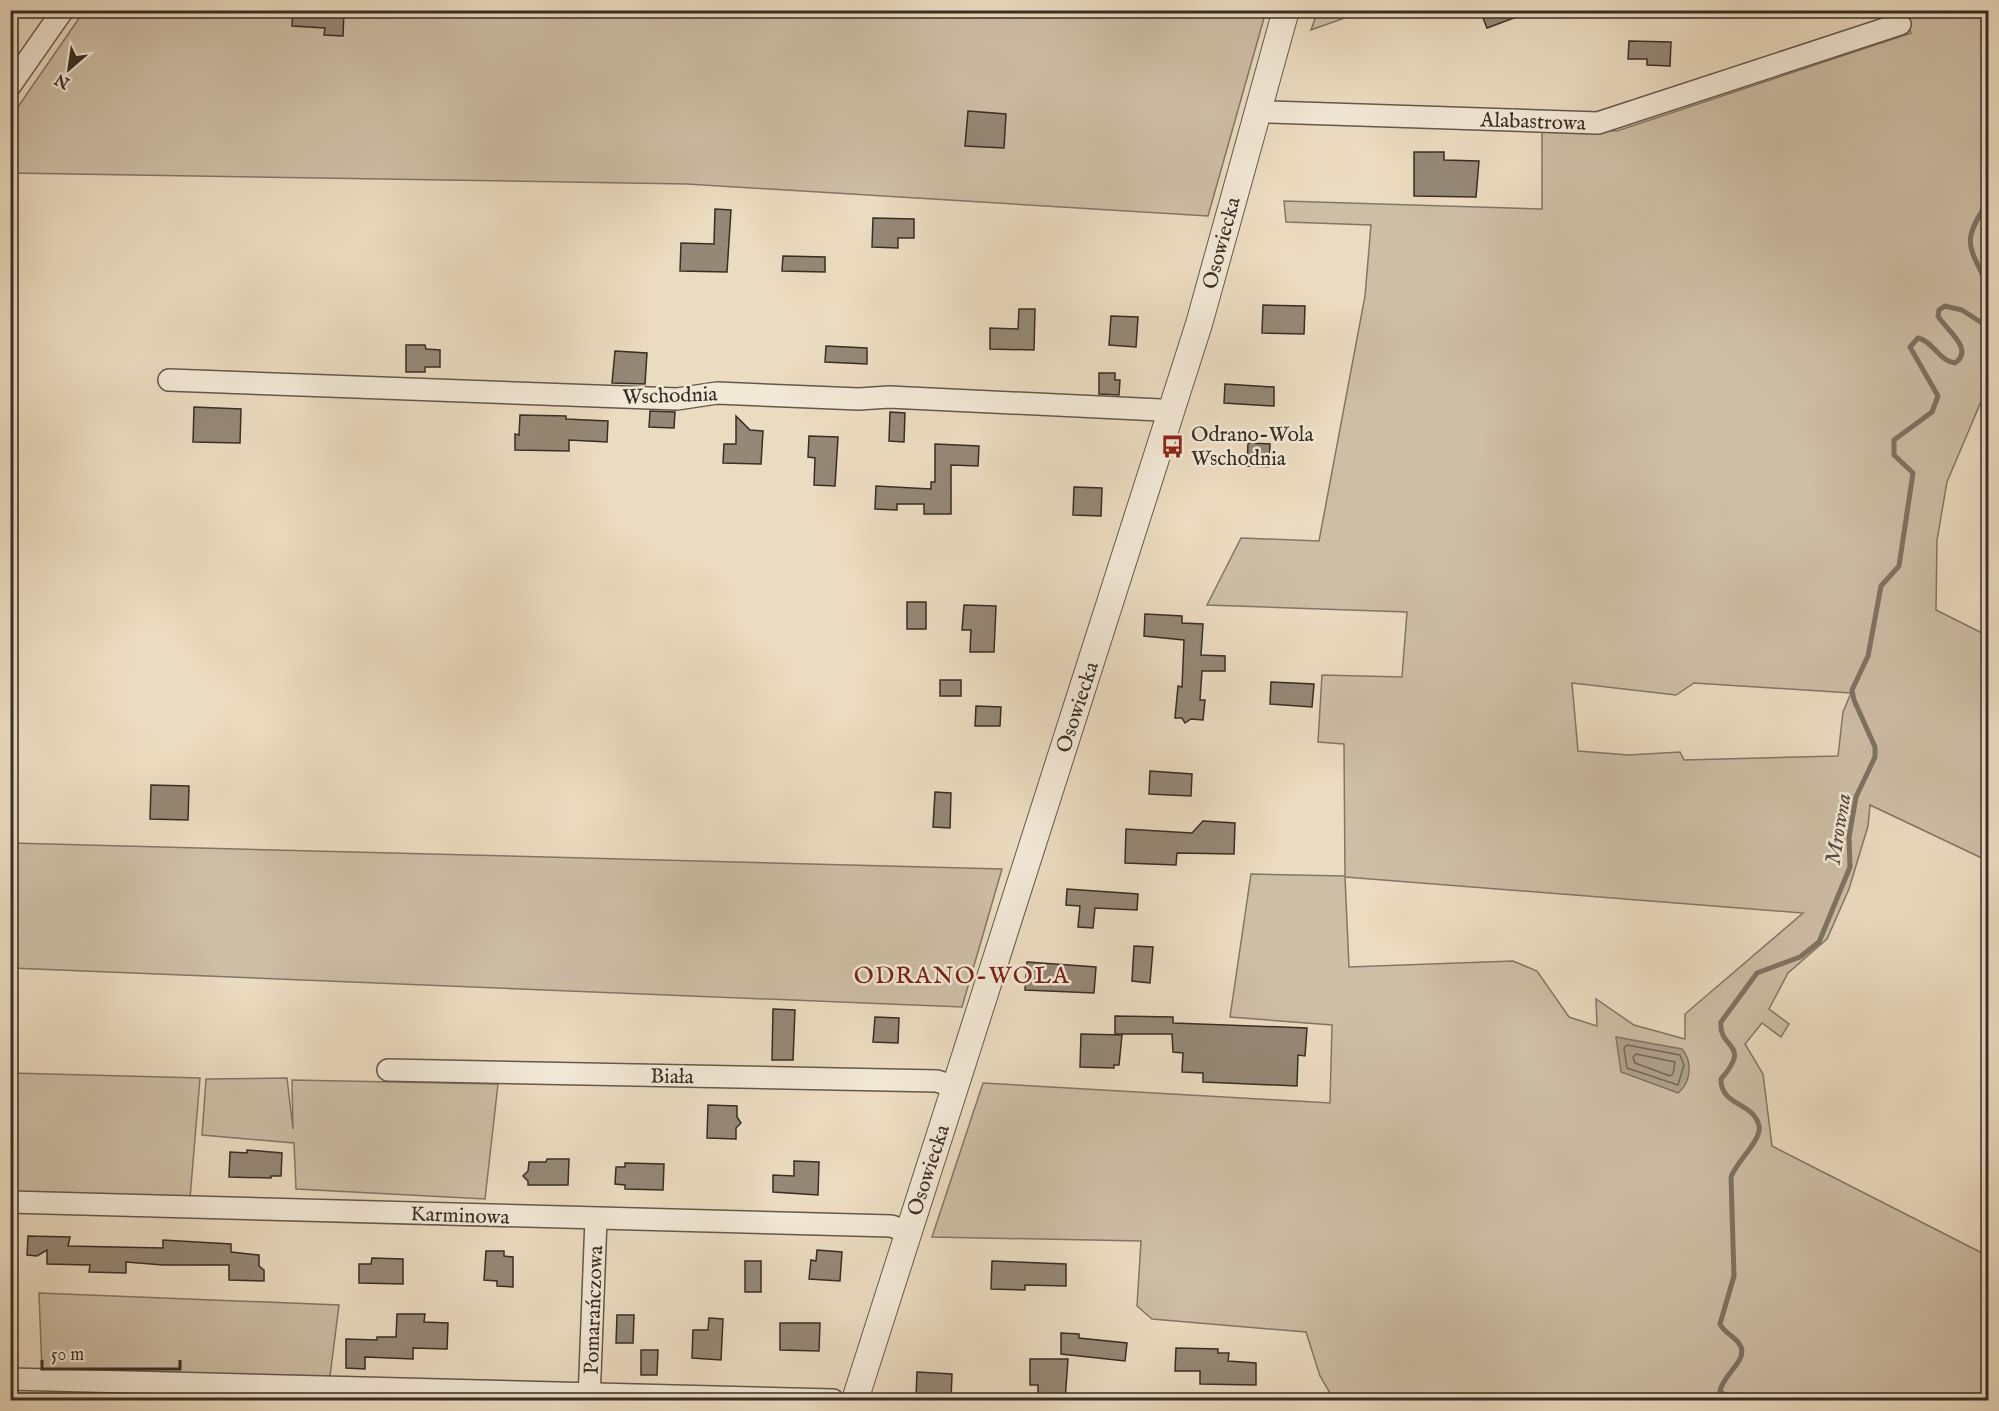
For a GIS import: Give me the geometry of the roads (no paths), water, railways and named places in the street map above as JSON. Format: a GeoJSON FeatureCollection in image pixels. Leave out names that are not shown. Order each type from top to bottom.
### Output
{"type":"FeatureCollection","features":[{"type":"Feature","properties":{"kind":"street"},"geometry":{"type":"LineString","coordinates":[[10,86],[63,10]]}},
{"type":"Feature","properties":{"kind":"street","name":"Osowiecka"},"geometry":{"type":"LineString","coordinates":[[855,1401],[1199,324],[1286,10]]}},
{"type":"Feature","properties":{"kind":"street","name":"Alabastrowa"},"geometry":{"type":"LineString","coordinates":[[1258,108],[1270,112],[1598,123],[1900,24]]}},
{"type":"Feature","properties":{"kind":"street","name":"Wschodnia"},"geometry":{"type":"LineString","coordinates":[[169,380],[677,399],[717,393],[859,399],[889,397],[1160,410],[1171,414]]}},
{"type":"Feature","properties":{"kind":"street","name":"Biała"},"geometry":{"type":"LineString","coordinates":[[388,1070],[937,1082],[955,1087]]}},
{"type":"Feature","properties":{"kind":"street","name":"Karminowa"},"geometry":{"type":"LineString","coordinates":[[10,1202],[891,1226],[909,1232]]}},
{"type":"Feature","properties":{"kind":"street","name":"Pomarańczowa"},"geometry":{"type":"LineString","coordinates":[[590,1397],[596,1219]]}},
{"type":"Feature","properties":{"kind":"street"},"geometry":{"type":"LineString","coordinates":[[10,1379],[590,1397],[833,1401]]}},
{"type":"Feature","properties":{"kind":"water"},"geometry":{"type":"Polygon","coordinates":[[[1616,1037],[1682,1049],[1689,1066],[1686,1084],[1678,1093],[1621,1072],[1616,1037]]]}},
{"type":"Feature","properties":{"kind":"waterway","name":"Mrowna"},"geometry":{"type":"LineString","coordinates":[[1988,201],[1974,226],[1970,244],[1988,286]]}},
{"type":"Feature","properties":{"kind":"waterway","name":"Mrowna"},"geometry":{"type":"LineString","coordinates":[[1731,1400],[1720,1391],[1742,1351],[1738,1342],[1720,1324],[1734,1276],[1731,1177],[1757,1138],[1759,1126],[1751,1112],[1731,1099],[1722,1088],[1721,1079],[1730,1067],[1734,1052],[1724,1038],[1721,1022],[1757,973],[1800,957],[1819,942],[1850,867],[1849,837],[1856,797],[1875,757],[1875,747],[1854,700],[1852,690],[1868,656],[1881,586],[1899,566],[1913,473],[1894,455],[1894,440],[1932,412],[1938,396],[1910,347],[1918,338],[1928,343],[1945,359],[1955,363],[1960,358],[1961,346],[1938,316],[1939,310],[1945,306],[1962,310],[1985,325],[1988,321]]}},
{"type":"Feature","properties":{"kind":"place","name":"Odrano-Wola Wschodnia"},"geometry":{"type":"Point","coordinates":[1173,446]}},
{"type":"Feature","properties":{"kind":"district","name":"ODRANO-WOLA"},"geometry":{"type":"Point","coordinates":[962,975]}}]}
